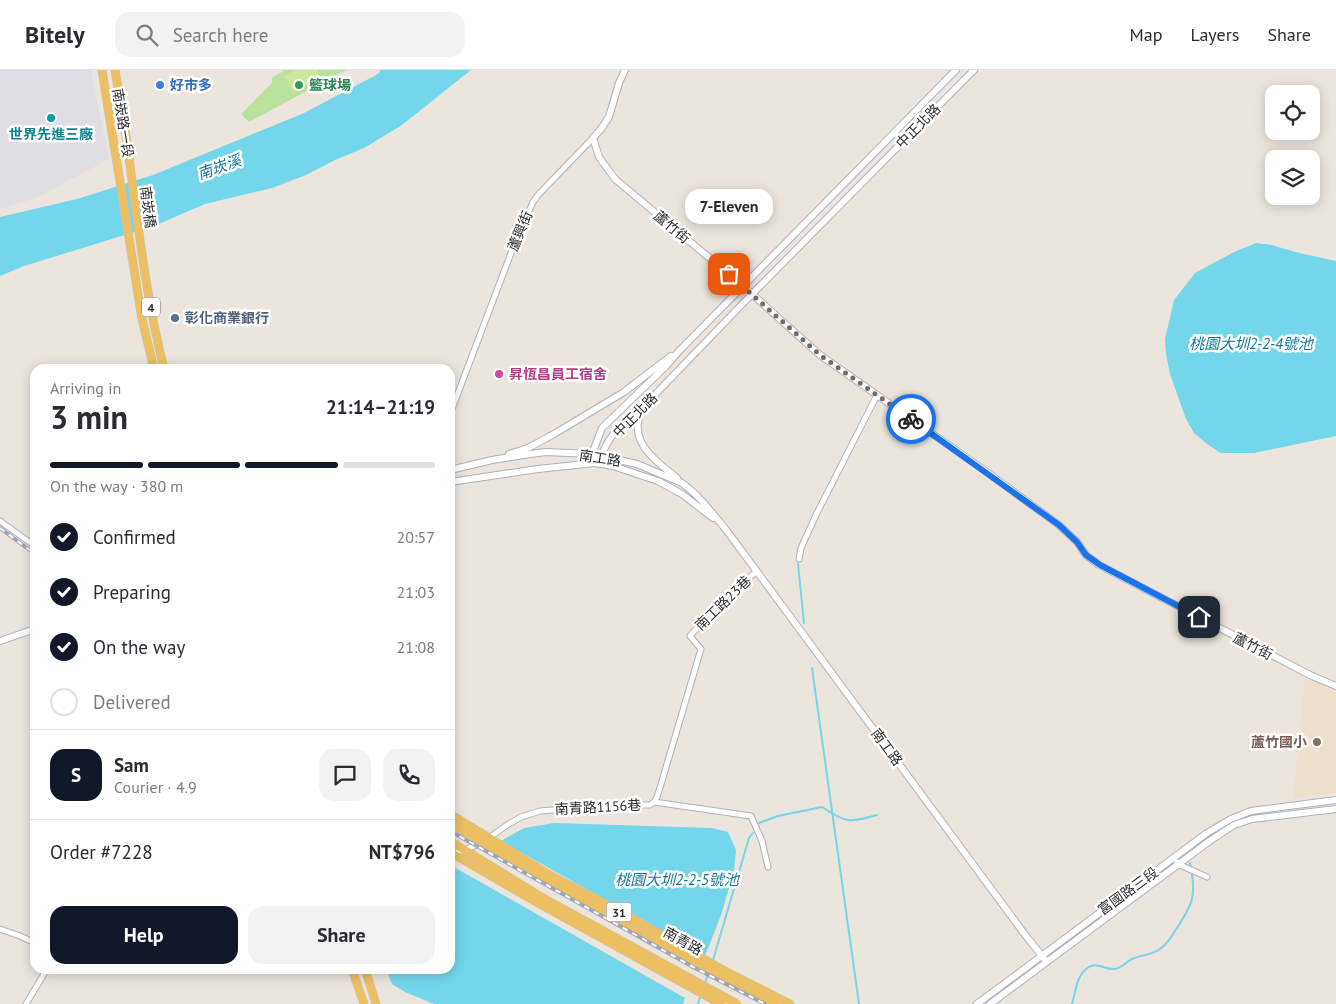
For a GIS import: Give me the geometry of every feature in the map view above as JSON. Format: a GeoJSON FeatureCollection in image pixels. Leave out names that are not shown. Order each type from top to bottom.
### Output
{"type":"FeatureCollection","features":[{"type":"Feature","properties":{"kind":"main road","name":"南崁路一段"},"geometry":{"type":"LineString","coordinates":[[102,70],[120,180]]}},
{"type":"Feature","properties":{"kind":"main road","name":"南崁路一段"},"geometry":{"type":"LineString","coordinates":[[115,70],[131,173]]}},
{"type":"Feature","properties":{"kind":"main road","name":"南崁橋"},"geometry":{"type":"LineString","coordinates":[[131,173],[156,338],[163,364]]}},
{"type":"Feature","properties":{"kind":"main road","name":"南崁橋"},"geometry":{"type":"LineString","coordinates":[[120,180],[142,319],[153,364]]}},
{"type":"Feature","properties":{"kind":"main road","name":"31"},"geometry":{"type":"LineString","coordinates":[[455,818],[486,841],[790,1004]]}},
{"type":"Feature","properties":{"kind":"main road","name":"南青路"},"geometry":{"type":"LineString","coordinates":[[455,826],[486,841],[586,902],[740,988],[771,1003]]}},
{"type":"Feature","properties":{"kind":"main road","name":"31"},"geometry":{"type":"LineString","coordinates":[[455,844],[562,908],[737,1004]]}},
{"type":"Feature","properties":{"kind":"main road","name":"31"},"geometry":{"type":"LineString","coordinates":[[455,855],[721,1004]]}},
{"type":"Feature","properties":{"kind":"main road","name":"南青路"},"geometry":{"type":"LineString","coordinates":[[586,902],[609,906]]}},
{"type":"Feature","properties":{"kind":"main road"},"geometry":{"type":"LineString","coordinates":[[562,908],[587,930]]}},
{"type":"Feature","properties":{"kind":"main road"},"geometry":{"type":"LineString","coordinates":[[354,974],[364,1004]]}},
{"type":"Feature","properties":{"kind":"main road"},"geometry":{"type":"LineString","coordinates":[[366,974],[376,1004]]}},
{"type":"Feature","properties":{"kind":"main road","name":"南青路"},"geometry":{"type":"LineString","coordinates":[[743,980],[771,1003]]}},
{"type":"Feature","properties":{"kind":"street","name":"蘆興街"},"geometry":{"type":"LineString","coordinates":[[455,401],[516,240],[533,202],[538,194],[601,129],[608,117],[624,70]]}},
{"type":"Feature","properties":{"kind":"street","name":"中正北路"},"geometry":{"type":"LineString","coordinates":[[592,454],[602,428],[665,367],[956,70]]}},
{"type":"Feature","properties":{"kind":"street","name":"中正北路"},"geometry":{"type":"LineString","coordinates":[[595,463],[602,457],[604,447],[613,435],[631,416],[641,409],[974,70]]}},
{"type":"Feature","properties":{"kind":"street","name":"蘆竹街"},"geometry":{"type":"LineString","coordinates":[[593,138],[599,157],[614,179],[743,286],[820,355],[1059,525],[1077,542],[1086,555],[1100,565],[1310,675],[1336,686]]}},
{"type":"Feature","properties":{"kind":"street"},"geometry":{"type":"LineString","coordinates":[[492,460],[528,448],[568,426],[624,392],[680,350]]}},
{"type":"Feature","properties":{"kind":"street"},"geometry":{"type":"LineString","coordinates":[[800,559],[801,548],[816,514],[877,395]]}},
{"type":"Feature","properties":{"kind":"street"},"geometry":{"type":"LineString","coordinates":[[641,409],[638,418],[638,428],[642,445],[650,455],[682,483]]}},
{"type":"Feature","properties":{"kind":"street","name":"南工路"},"geometry":{"type":"LineString","coordinates":[[455,469],[492,460],[546,452],[592,454],[637,464],[682,483],[705,504],[727,531],[1047,962]]}},
{"type":"Feature","properties":{"kind":"street"},"geometry":{"type":"LineString","coordinates":[[592,454],[595,463]]}},
{"type":"Feature","properties":{"kind":"street","name":"南工路"},"geometry":{"type":"LineString","coordinates":[[455,481],[538,468],[595,463],[620,468],[658,481],[682,494],[727,531]]}},
{"type":"Feature","properties":{"kind":"street"},"geometry":{"type":"LineString","coordinates":[[0,521],[30,542]]}},
{"type":"Feature","properties":{"kind":"street","name":"南工路23巷"},"geometry":{"type":"LineString","coordinates":[[690,636],[724,598],[757,571]]}},
{"type":"Feature","properties":{"kind":"street"},"geometry":{"type":"LineString","coordinates":[[0,641],[30,631]]}},
{"type":"Feature","properties":{"kind":"street","name":"南青路1156巷"},"geometry":{"type":"LineString","coordinates":[[455,852],[486,841],[521,817],[540,811],[566,808],[626,808],[650,805],[654,802],[658,797],[700,649],[690,636]]}},
{"type":"Feature","properties":{"kind":"street","name":"富國路三段"},"geometry":{"type":"LineString","coordinates":[[977,1004],[1207,833],[1251,811],[1336,800]]}},
{"type":"Feature","properties":{"kind":"street"},"geometry":{"type":"LineString","coordinates":[[654,802],[751,816],[762,841],[768,867]]}},
{"type":"Feature","properties":{"kind":"street","name":"富國路三段"},"geometry":{"type":"LineString","coordinates":[[990,1004],[1178,864],[1234,825],[1252,818],[1336,808]]}},
{"type":"Feature","properties":{"kind":"street"},"geometry":{"type":"LineString","coordinates":[[1174,858],[1178,864],[1207,877]]}},
{"type":"Feature","properties":{"kind":"street"},"geometry":{"type":"LineString","coordinates":[[0,929],[30,941]]}},
{"type":"Feature","properties":{"kind":"street"},"geometry":{"type":"LineString","coordinates":[[26,1004],[44,974]]}},
{"type":"Feature","properties":{"kind":"shaded area"},"geometry":{"type":"Polygon","coordinates":[[[0,70],[91,70],[109,159],[36,198],[0,209],[0,70]]]}},
{"type":"Feature","properties":{"kind":"shaded area","name":"蘆竹國小"},"geometry":{"type":"Polygon","coordinates":[[[1305,677],[1336,691],[1336,793],[1293,798],[1305,677]]]}},
{"type":"Feature","properties":{"kind":"green space"},"geometry":{"type":"Polygon","coordinates":[[[285,70],[346,70],[249,122],[241,114],[272,83],[272,78],[285,70]]]}},
{"type":"Feature","properties":{"kind":"green space","name":"籃球場"},"geometry":{"type":"Polygon","coordinates":[[[295,70],[317,70],[321,78],[294,92],[284,76],[295,70]]]}},
{"type":"Feature","properties":{"kind":"water","name":"南崁溪"},"geometry":{"type":"Polygon","coordinates":[[[381,70],[471,70],[402,125],[364,148],[306,175],[272,188],[205,204],[154,226],[24,266],[0,276],[0,217],[77,199],[153,175],[304,113],[378,74],[381,70]]]}},
{"type":"Feature","properties":{"kind":"water","name":"桃園大圳2-2-4號池"},"geometry":{"type":"Polygon","coordinates":[[[1256,243],[1272,245],[1336,261],[1336,436],[1254,453],[1220,453],[1194,433],[1186,419],[1170,374],[1165,339],[1174,300],[1195,273],[1234,252],[1256,243]]]}},
{"type":"Feature","properties":{"kind":"water","name":"桃園大圳2-2-5號池"},"geometry":{"type":"Polygon","coordinates":[[[554,823],[712,828],[728,832],[736,850],[734,871],[721,915],[705,956],[501,841],[524,828],[554,823]]]}},
{"type":"Feature","properties":{"kind":"water"},"geometry":{"type":"Polygon","coordinates":[[[455,868],[685,998],[683,1004],[434,1004],[405,992],[392,984],[388,974],[455,974],[455,868]]]}},
{"type":"Feature","properties":{"kind":"waterway"},"geometry":{"type":"LineString","coordinates":[[798,564],[804,623]]}},
{"type":"Feature","properties":{"kind":"waterway"},"geometry":{"type":"LineString","coordinates":[[812,668],[859,1004]]}},
{"type":"Feature","properties":{"kind":"waterway"},"geometry":{"type":"LineString","coordinates":[[759,823],[778,816],[822,807],[848,820],[877,815]]}},
{"type":"Feature","properties":{"kind":"waterway"},"geometry":{"type":"LineString","coordinates":[[713,960],[749,838],[753,833]]}},
{"type":"Feature","properties":{"kind":"waterway"},"geometry":{"type":"LineString","coordinates":[[1072,1004],[1081,974],[1089,967],[1096,965],[1112,969],[1117,968],[1132,959],[1157,951],[1169,941],[1186,914],[1192,899],[1193,884],[1190,863]]}},
{"type":"Feature","properties":{"kind":"waterway"},"geometry":{"type":"LineString","coordinates":[[705,983],[708,974]]}},
{"type":"Feature","properties":{"kind":"waterway"},"geometry":{"type":"LineString","coordinates":[[698,1004],[700,997]]}},
{"type":"Feature","properties":{"kind":"railway"},"geometry":{"type":"LineString","coordinates":[[0,528],[30,550]]}},
{"type":"Feature","properties":{"kind":"railway"},"geometry":{"type":"LineString","coordinates":[[455,834],[695,968],[765,1004]]}},
{"type":"Feature","properties":{"kind":"way so far"},"geometry":{"type":"LineString","coordinates":[[729,274],[820,355],[911,419]]}},
{"type":"Feature","properties":{"kind":"place","name":"好市多"},"geometry":{"type":"Point","coordinates":[160,85]}},
{"type":"Feature","properties":{"kind":"place","name":"籃球場"},"geometry":{"type":"Point","coordinates":[299,85]}},
{"type":"Feature","properties":{"kind":"place","name":"世界先進三廠"},"geometry":{"type":"Point","coordinates":[51,118]}},
{"type":"Feature","properties":{"kind":"place","name":"7-Eleven"},"geometry":{"type":"Point","coordinates":[729,274]}},
{"type":"Feature","properties":{"kind":"place","name":"彰化商業銀行"},"geometry":{"type":"Point","coordinates":[175,318]}},
{"type":"Feature","properties":{"kind":"place","name":"昇恆昌員工宿舍"},"geometry":{"type":"Point","coordinates":[499,374]}},
{"type":"Feature","properties":{"kind":"place","name":"蘆竹國小"},"geometry":{"type":"Point","coordinates":[1317,742]}},
{"type":"Feature","properties":{"kind":"route"},"geometry":{"type":"LineString","coordinates":[[911,419],[1059,525],[1077,542],[1086,555],[1100,565],[1199,617]]}}]}
